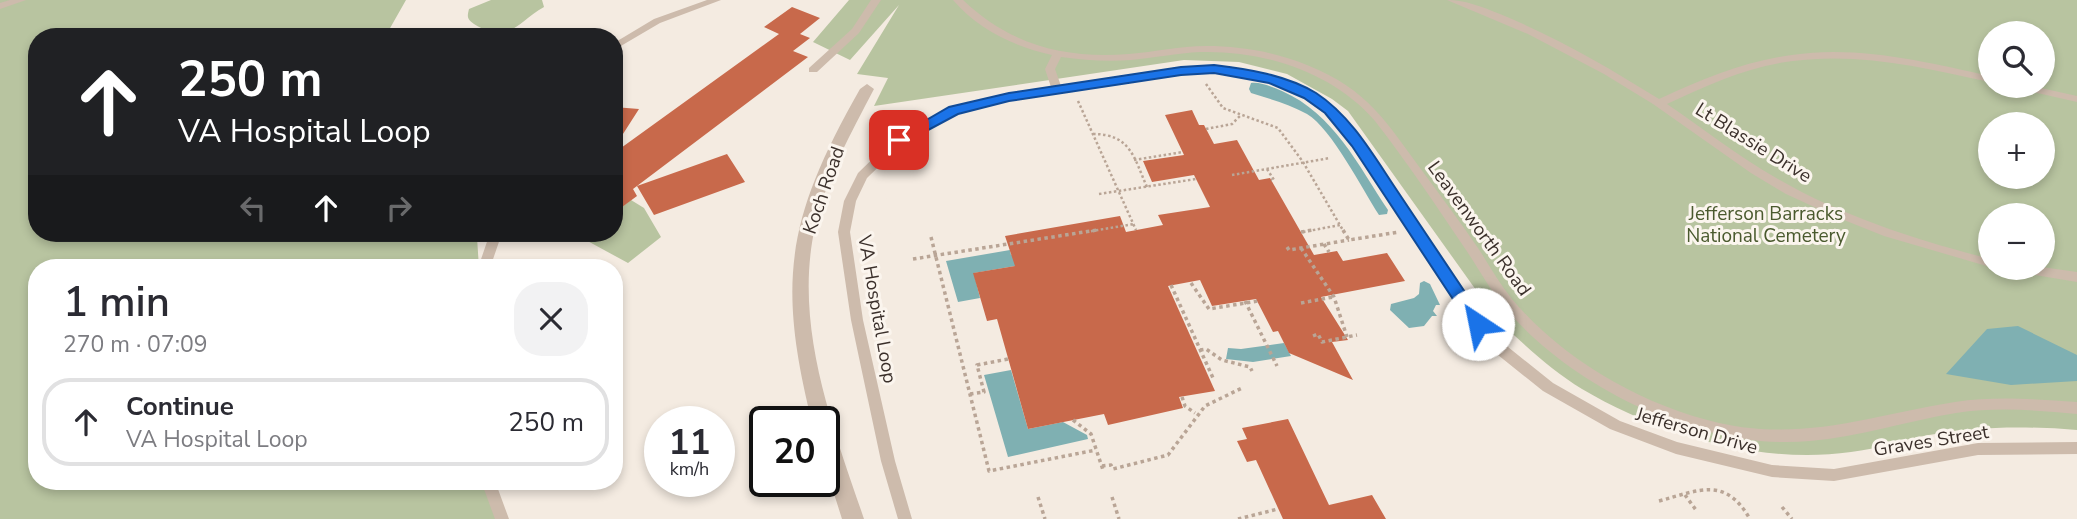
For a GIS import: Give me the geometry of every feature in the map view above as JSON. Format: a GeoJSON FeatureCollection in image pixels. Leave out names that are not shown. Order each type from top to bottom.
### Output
{"type":"FeatureCollection","features":[{"type":"Feature","properties":{"kind":"street","name":"Koch Road"},"geometry":{"type":"LineString","coordinates":[[818,406],[802,320],[800,272],[806,230],[823,177],[867,89]]}},
{"type":"Feature","properties":{"kind":"street"},"geometry":{"type":"LineString","coordinates":[[840,479],[853,519]]}},
{"type":"Feature","properties":{"kind":"lane"},"geometry":{"type":"LineString","coordinates":[[0,6],[21,0]]}},
{"type":"Feature","properties":{"kind":"lane"},"geometry":{"type":"LineString","coordinates":[[623,42],[657,21],[716,0]]}},
{"type":"Feature","properties":{"kind":"lane"},"geometry":{"type":"LineString","coordinates":[[813,71],[856,31],[876,0]]}},
{"type":"Feature","properties":{"kind":"lane","name":"Leavenworth Road"},"geometry":{"type":"LineString","coordinates":[[958,0],[975,19],[1003,37],[1057,54],[1099,58],[1220,51],[1258,55],[1300,66],[1337,83],[1370,109],[1440,203],[1509,304],[1549,344],[1609,384],[1662,410],[1718,428],[1773,438],[1819,436],[1953,408],[2005,402],[2077,408]]}},
{"type":"Feature","properties":{"kind":"lane","name":"Lt Blassie Drive"},"geometry":{"type":"LineString","coordinates":[[1452,0],[1559,44],[1659,103],[1728,154],[1789,190],[1859,222],[1942,251],[1978,259]]}},
{"type":"Feature","properties":{"kind":"lane"},"geometry":{"type":"LineString","coordinates":[[1057,54],[1051,69],[1057,90]]}},
{"type":"Feature","properties":{"kind":"lane","name":"Lt Blassie Drive"},"geometry":{"type":"LineString","coordinates":[[1659,103],[1693,87],[1766,63],[1799,58],[1844,56],[1894,60],[1978,77]]}},
{"type":"Feature","properties":{"kind":"lane","name":"Jefferson Drive"},"geometry":{"type":"LineString","coordinates":[[954,110],[1057,90],[1181,71],[1214,69],[1274,80],[1309,95],[1329,110],[1379,172],[1478,324],[1503,351],[1548,387],[1615,425],[1676,448],[1772,471],[1834,475]]}},
{"type":"Feature","properties":{"kind":"lane"},"geometry":{"type":"LineString","coordinates":[[2055,94],[2077,99]]}},
{"type":"Feature","properties":{"kind":"lane","name":"VA Hospital Loop"},"geometry":{"type":"LineString","coordinates":[[905,519],[888,461],[857,320],[844,232],[850,201],[862,176],[899,140],[954,110]]}},
{"type":"Feature","properties":{"kind":"lane"},"geometry":{"type":"LineString","coordinates":[[488,259],[493,242]]}},
{"type":"Feature","properties":{"kind":"lane"},"geometry":{"type":"LineString","coordinates":[[2055,274],[2077,277]]}},
{"type":"Feature","properties":{"kind":"lane","name":"Graves Street"},"geometry":{"type":"LineString","coordinates":[[1834,475],[1978,449],[2077,448]]}},
{"type":"Feature","properties":{"kind":"lane"},"geometry":{"type":"LineString","coordinates":[[491,490],[502,519]]}},
{"type":"Feature","properties":{"kind":"path"},"geometry":{"type":"LineString","coordinates":[[1205,82],[1223,108],[1278,128],[1303,162],[1349,240]]}},
{"type":"Feature","properties":{"kind":"path"},"geometry":{"type":"LineString","coordinates":[[1078,101],[1136,230]]}},
{"type":"Feature","properties":{"kind":"path"},"geometry":{"type":"LineString","coordinates":[[1206,129],[1232,124],[1241,116]]}},
{"type":"Feature","properties":{"kind":"path"},"geometry":{"type":"LineString","coordinates":[[1093,134],[1112,133],[1120,136],[1147,187]]}},
{"type":"Feature","properties":{"kind":"path"},"geometry":{"type":"LineString","coordinates":[[1134,160],[1183,152]]}},
{"type":"Feature","properties":{"kind":"path"},"geometry":{"type":"LineString","coordinates":[[1232,175],[1330,158]]}},
{"type":"Feature","properties":{"kind":"path"},"geometry":{"type":"LineString","coordinates":[[1267,169],[1274,180],[1271,180]]}},
{"type":"Feature","properties":{"kind":"path"},"geometry":{"type":"LineString","coordinates":[[1099,194],[1196,179]]}},
{"type":"Feature","properties":{"kind":"path"},"geometry":{"type":"LineString","coordinates":[[912,259],[1134,224]]}},
{"type":"Feature","properties":{"kind":"path"},"geometry":{"type":"LineString","coordinates":[[1301,232],[1340,225]]}},
{"type":"Feature","properties":{"kind":"path"},"geometry":{"type":"LineString","coordinates":[[1287,247],[1289,250],[1399,232]]}},
{"type":"Feature","properties":{"kind":"path"},"geometry":{"type":"LineString","coordinates":[[931,237],[989,471],[1096,450]]}},
{"type":"Feature","properties":{"kind":"path"},"geometry":{"type":"LineString","coordinates":[[1324,244],[1329,252]]}},
{"type":"Feature","properties":{"kind":"path"},"geometry":{"type":"LineString","coordinates":[[1301,248],[1334,297],[1347,337]]}},
{"type":"Feature","properties":{"kind":"path"},"geometry":{"type":"LineString","coordinates":[[1191,283],[1209,309],[1258,301]]}},
{"type":"Feature","properties":{"kind":"path"},"geometry":{"type":"LineString","coordinates":[[1171,285],[1213,378]]}},
{"type":"Feature","properties":{"kind":"path"},"geometry":{"type":"LineString","coordinates":[[1301,303],[1334,297]]}},
{"type":"Feature","properties":{"kind":"path"},"geometry":{"type":"LineString","coordinates":[[1245,301],[1277,366]]}},
{"type":"Feature","properties":{"kind":"path"},"geometry":{"type":"LineString","coordinates":[[1313,336],[1318,334],[1322,342],[1357,335]]}},
{"type":"Feature","properties":{"kind":"path"},"geometry":{"type":"LineString","coordinates":[[1200,350],[1206,349],[1222,360],[1250,367],[1252,371]]}},
{"type":"Feature","properties":{"kind":"path"},"geometry":{"type":"LineString","coordinates":[[970,394],[984,391],[977,365],[1008,359]]}},
{"type":"Feature","properties":{"kind":"path"},"geometry":{"type":"LineString","coordinates":[[1073,420],[1091,434],[1102,468],[1111,465],[1113,469],[1168,455],[1195,413],[1220,395],[1242,388]]}},
{"type":"Feature","properties":{"kind":"path"},"geometry":{"type":"LineString","coordinates":[[1182,397],[1185,406],[1195,413]]}},
{"type":"Feature","properties":{"kind":"path"},"geometry":{"type":"LineString","coordinates":[[1659,501],[1715,488],[1725,489],[1734,496],[1750,519]]}},
{"type":"Feature","properties":{"kind":"path"},"geometry":{"type":"LineString","coordinates":[[1685,495],[1696,510]]}},
{"type":"Feature","properties":{"kind":"path"},"geometry":{"type":"LineString","coordinates":[[1038,497],[1045,519]]}},
{"type":"Feature","properties":{"kind":"path"},"geometry":{"type":"LineString","coordinates":[[1112,497],[1119,519]]}},
{"type":"Feature","properties":{"kind":"path"},"geometry":{"type":"LineString","coordinates":[[1782,507],[1792,519]]}},
{"type":"Feature","properties":{"kind":"path"},"geometry":{"type":"LineString","coordinates":[[1238,519],[1278,509]]}},
{"type":"Feature","properties":{"kind":"green space"},"geometry":{"type":"Polygon","coordinates":[[[0,0],[406,0],[390,28],[28,28],[28,242],[477,242],[478,259],[28,259],[28,490],[494,490],[503,519],[0,519],[0,0]]]}},
{"type":"Feature","properties":{"kind":"green space"},"geometry":{"type":"Polygon","coordinates":[[[491,0],[542,0],[544,7],[513,28],[482,28],[469,19],[469,9],[491,0]]]}},
{"type":"Feature","properties":{"kind":"green space","name":"Jefferson Barracks National Cemetery"},"geometry":{"type":"Polygon","coordinates":[[[849,0],[2077,0],[2077,430],[1984,428],[1919,437],[1861,451],[1817,455],[1746,450],[1677,433],[1582,389],[1548,365],[1516,337],[1496,318],[1348,111],[1287,74],[1239,62],[1184,60],[874,106],[888,78],[857,74],[899,5],[850,60],[813,42],[849,0]]]}},
{"type":"Feature","properties":{"kind":"green space"},"geometry":{"type":"Polygon","coordinates":[[[631,200],[644,208],[661,237],[628,263],[589,242],[623,242],[623,206],[631,200]]]}},
{"type":"Feature","properties":{"kind":"water"},"geometry":{"type":"Polygon","coordinates":[[[1251,83],[1282,91],[1316,113],[1355,159],[1388,210],[1387,214],[1379,215],[1346,160],[1317,122],[1293,107],[1251,93],[1251,83]]]}},
{"type":"Feature","properties":{"kind":"water"},"geometry":{"type":"Polygon","coordinates":[[[1010,250],[1011,255],[1045,261],[974,273],[980,298],[958,302],[946,261],[1010,250]]]}},
{"type":"Feature","properties":{"kind":"water"},"geometry":{"type":"Polygon","coordinates":[[[1424,281],[1430,284],[1440,305],[1436,305],[1433,311],[1437,316],[1432,316],[1424,326],[1409,328],[1390,310],[1391,304],[1414,298],[1419,294],[1420,283],[1424,281]]]}},
{"type":"Feature","properties":{"kind":"water"},"geometry":{"type":"Polygon","coordinates":[[[2018,326],[2077,355],[2077,381],[2011,385],[1946,374],[1987,329],[2018,326]]]}},
{"type":"Feature","properties":{"kind":"water"},"geometry":{"type":"Polygon","coordinates":[[[1284,343],[1291,356],[1253,362],[1226,359],[1228,348],[1241,349],[1284,343]]]}},
{"type":"Feature","properties":{"kind":"water"},"geometry":{"type":"Polygon","coordinates":[[[1011,370],[1028,429],[1063,422],[1087,435],[1088,439],[1008,457],[984,375],[1011,370]]]}},
{"type":"Feature","properties":{"kind":"pier"},"geometry":{"type":"Polygon","coordinates":[[[881,176],[893,229],[891,233],[865,238],[861,226],[867,202],[881,176]]]}},
{"type":"Feature","properties":{"kind":"building"},"geometry":{"type":"Polygon","coordinates":[[[792,7],[820,18],[800,34],[810,38],[793,51],[808,57],[633,189],[637,196],[623,206],[623,147],[779,34],[764,27],[792,7]]]}},
{"type":"Feature","properties":{"kind":"building"},"geometry":{"type":"Polygon","coordinates":[[[623,108],[639,109],[623,134],[623,108]]]}},
{"type":"Feature","properties":{"kind":"building"},"geometry":{"type":"Polygon","coordinates":[[[1192,110],[1199,125],[1204,125],[1214,144],[1237,140],[1259,180],[1270,178],[1314,255],[1337,251],[1343,261],[1387,253],[1405,281],[1321,297],[1348,340],[1332,342],[1353,380],[1289,353],[1278,331],[1273,332],[1256,299],[1212,306],[1200,280],[1168,286],[1215,391],[1179,397],[1183,408],[1108,425],[1104,414],[1028,429],[997,319],[987,321],[973,273],[1015,266],[1005,236],[1120,216],[1126,232],[1163,225],[1158,215],[1210,207],[1194,175],[1152,182],[1143,161],[1184,155],[1165,115],[1192,110]]]}},
{"type":"Feature","properties":{"kind":"building"},"geometry":{"type":"Polygon","coordinates":[[[727,154],[745,182],[654,215],[637,186],[727,154]]]}},
{"type":"Feature","properties":{"kind":"building"},"geometry":{"type":"Polygon","coordinates":[[[1288,419],[1329,505],[1372,495],[1386,519],[1283,519],[1256,460],[1247,462],[1237,441],[1247,439],[1242,428],[1288,419]]]}},
{"type":"Feature","properties":{"kind":"route"},"geometry":{"type":"LineString","coordinates":[[899,140],[954,110],[1009,97],[1181,71],[1214,69],[1274,80],[1309,95],[1329,110],[1357,143],[1379,172],[1478,324]]}}]}
